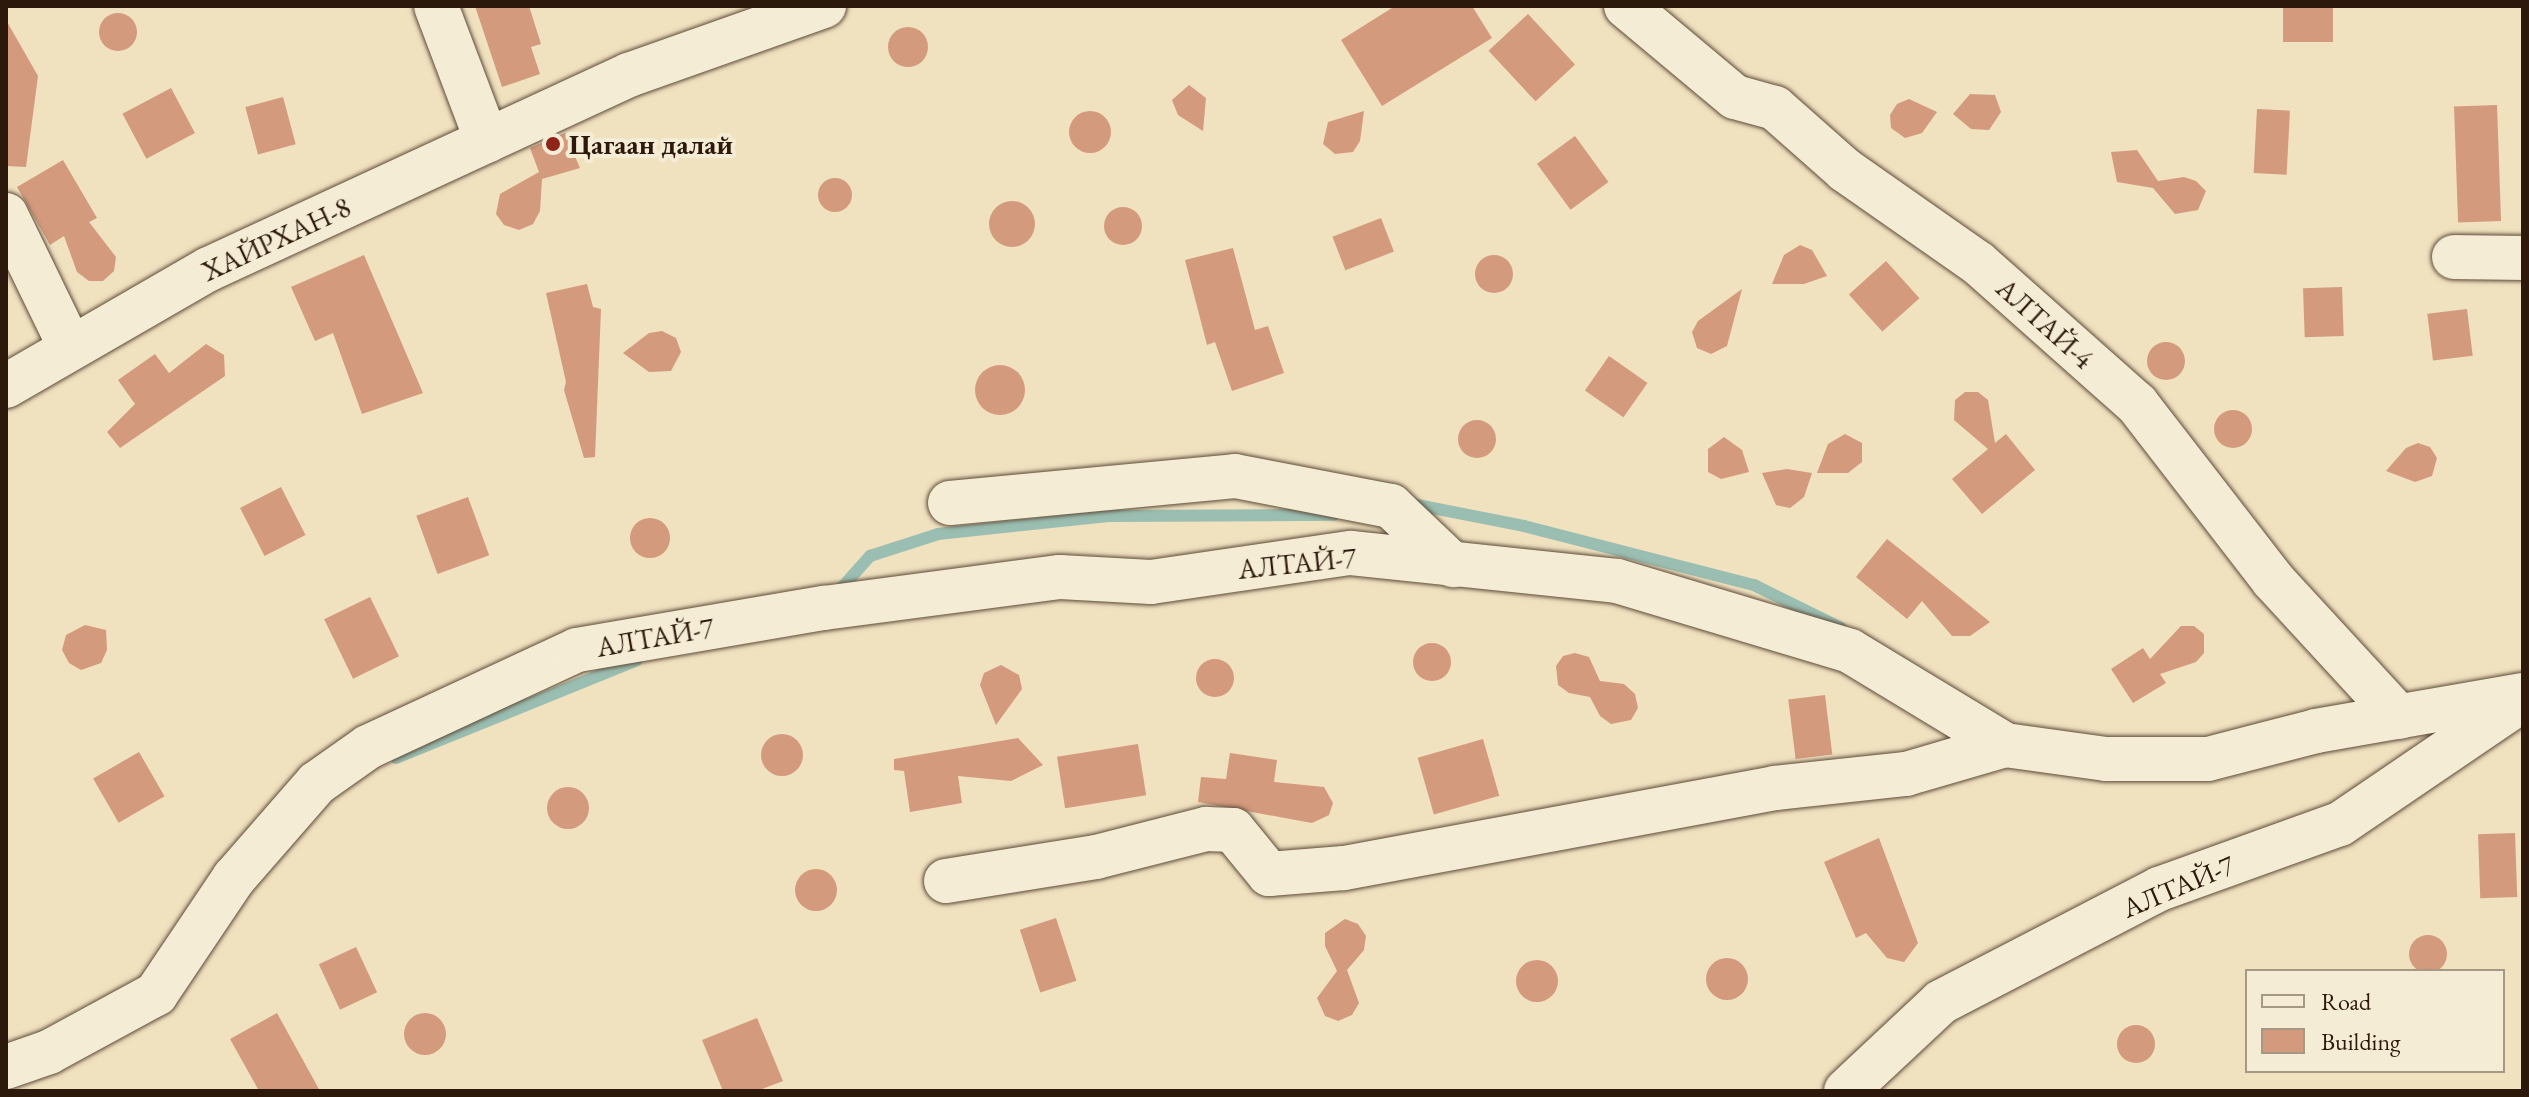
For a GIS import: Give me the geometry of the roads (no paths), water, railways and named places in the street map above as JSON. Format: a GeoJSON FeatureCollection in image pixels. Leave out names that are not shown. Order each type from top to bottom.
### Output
{"type":"FeatureCollection","features":[{"type":"Feature","properties":{"kind":"street"},"geometry":{"type":"LineString","coordinates":[[436,6],[487,141]]}},
{"type":"Feature","properties":{"kind":"street","name":"ХАЙРХАН-8"},"geometry":{"type":"LineString","coordinates":[[6,386],[209,269],[629,75],[824,6]]}},
{"type":"Feature","properties":{"kind":"street","name":"АЛТАЙ-4"},"geometry":{"type":"LineString","coordinates":[[1626,6],[1735,97],[1775,108],[1845,170],[1978,263],[2137,404],[2273,580],[2399,717]]}},
{"type":"Feature","properties":{"kind":"street"},"geometry":{"type":"LineString","coordinates":[[6,215],[70,347]]}},
{"type":"Feature","properties":{"kind":"street"},"geometry":{"type":"LineString","coordinates":[[2454,257],[2523,258]]}},
{"type":"Feature","properties":{"kind":"street","name":"АЛТАЙ-7"},"geometry":{"type":"LineString","coordinates":[[950,503],[1235,476],[1391,506],[1453,565]]}},
{"type":"Feature","properties":{"kind":"street","name":"АЛТАЙ-7"},"geometry":{"type":"LineString","coordinates":[[6,1067],[49,1052],[156,994],[234,878],[317,783],[368,747],[437,711],[577,650],[824,608],[1060,577],[1151,582],[1351,553],[1617,581],[1850,651],[2005,745],[2106,759],[2208,759],[2316,731],[2523,698]]}},
{"type":"Feature","properties":{"kind":"street","name":"АЛТАЙ-7"},"geometry":{"type":"LineString","coordinates":[[1846,1091],[1941,1002],[2159,889],[2340,824],[2523,698]]}},
{"type":"Feature","properties":{"kind":"street","name":"АЛТАЙ-7"},"geometry":{"type":"LineString","coordinates":[[946,881],[1096,857],[1206,829],[1233,830],[1269,874],[1344,868],[1759,791],[1906,774],[2005,745]]}},
{"type":"Feature","properties":{"kind":"waterway"},"geometry":{"type":"LineString","coordinates":[[1407,503],[1524,526],[1754,585],[1841,628]]}},
{"type":"Feature","properties":{"kind":"waterway"},"geometry":{"type":"LineString","coordinates":[[837,593],[870,556],[938,534],[1108,516],[1334,515]]}},
{"type":"Feature","properties":{"kind":"waterway"},"geometry":{"type":"LineString","coordinates":[[396,758],[637,660]]}},
{"type":"Feature","properties":{"kind":"place","name":"Цагаан далай"},"geometry":{"type":"Point","coordinates":[553,144]}}]}
